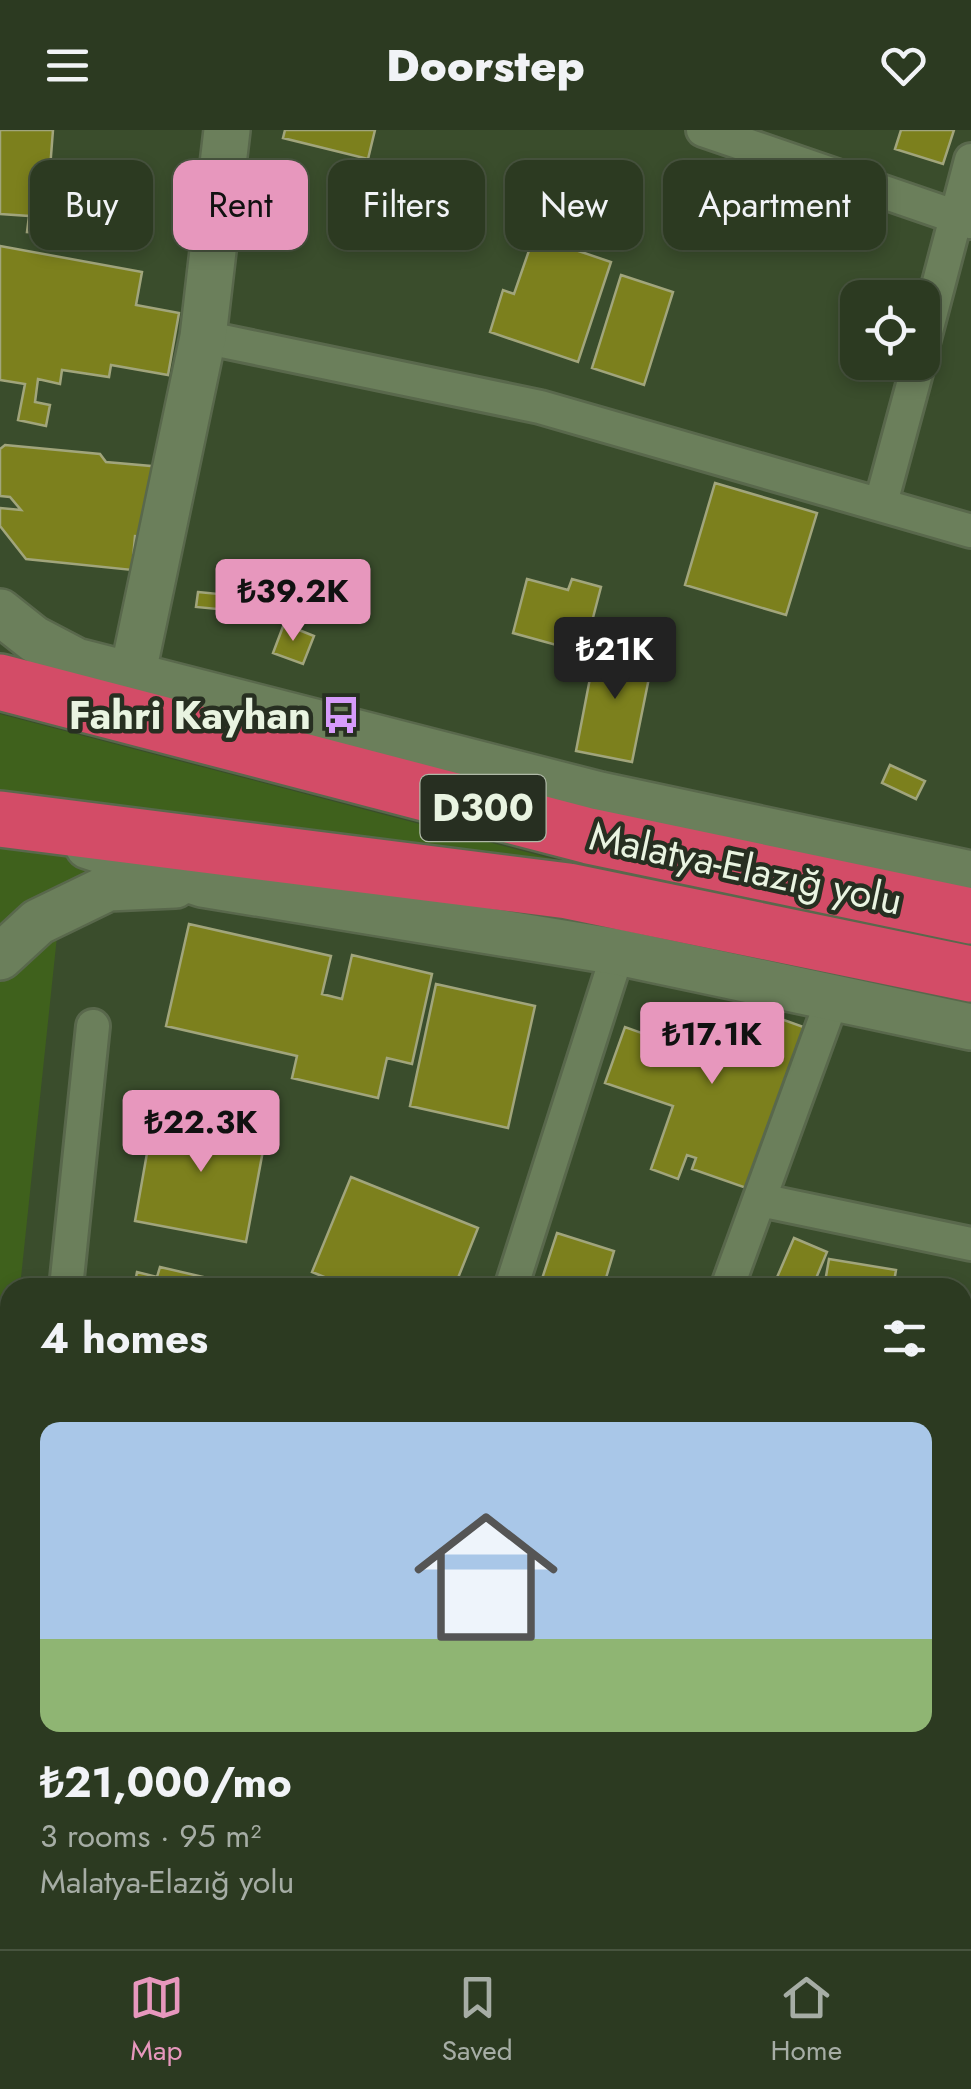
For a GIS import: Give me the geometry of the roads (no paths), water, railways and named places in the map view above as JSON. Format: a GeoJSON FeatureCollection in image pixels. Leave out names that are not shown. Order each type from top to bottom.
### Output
{"type":"FeatureCollection","features":[{"type":"Feature","properties":{"kind":"highway","name":"Malatya-Elazığ yolu"},"geometry":{"type":"LineString","coordinates":[[0,682],[129,694],[589,836],[971,916]]}},
{"type":"Feature","properties":{"kind":"highway","name":"Malatya-Elazığ yolu"},"geometry":{"type":"LineString","coordinates":[[7,820],[568,891],[971,974]]}},
{"type":"Feature","properties":{"kind":"street"},"geometry":{"type":"LineString","coordinates":[[129,694],[203,337],[227,130]]}},
{"type":"Feature","properties":{"kind":"street"},"geometry":{"type":"LineString","coordinates":[[703,130],[964,220]]}},
{"type":"Feature","properties":{"kind":"street"},"geometry":{"type":"LineString","coordinates":[[940,293],[964,220],[971,160]]}},
{"type":"Feature","properties":{"kind":"street"},"geometry":{"type":"LineString","coordinates":[[203,337],[540,407],[971,531]]}},
{"type":"Feature","properties":{"kind":"street"},"geometry":{"type":"LineString","coordinates":[[882,503],[913,380]]}},
{"type":"Feature","properties":{"kind":"street"},"geometry":{"type":"LineString","coordinates":[[0,612],[34,639],[129,694],[971,874]]}},
{"type":"Feature","properties":{"kind":"street"},"geometry":{"type":"LineString","coordinates":[[0,667],[76,661]]}},
{"type":"Feature","properties":{"kind":"street"},"geometry":{"type":"LineString","coordinates":[[7,820],[202,884],[618,952],[971,1028]]}},
{"type":"Feature","properties":{"kind":"street"},"geometry":{"type":"LineString","coordinates":[[0,957],[38,922],[108,888],[202,884]]}},
{"type":"Feature","properties":{"kind":"street"},"geometry":{"type":"LineString","coordinates":[[515,1278],[618,952]]}},
{"type":"Feature","properties":{"kind":"street"},"geometry":{"type":"LineString","coordinates":[[731,1278],[832,1000]]}},
{"type":"Feature","properties":{"kind":"street"},"geometry":{"type":"LineString","coordinates":[[67,1278],[93,1026]]}},
{"type":"Feature","properties":{"kind":"street"},"geometry":{"type":"LineString","coordinates":[[760,1200],[971,1244]]}},
{"type":"Feature","properties":{"kind":"place","name":"Fahri Kayhan"},"geometry":{"type":"Point","coordinates":[341,715]}}]}
